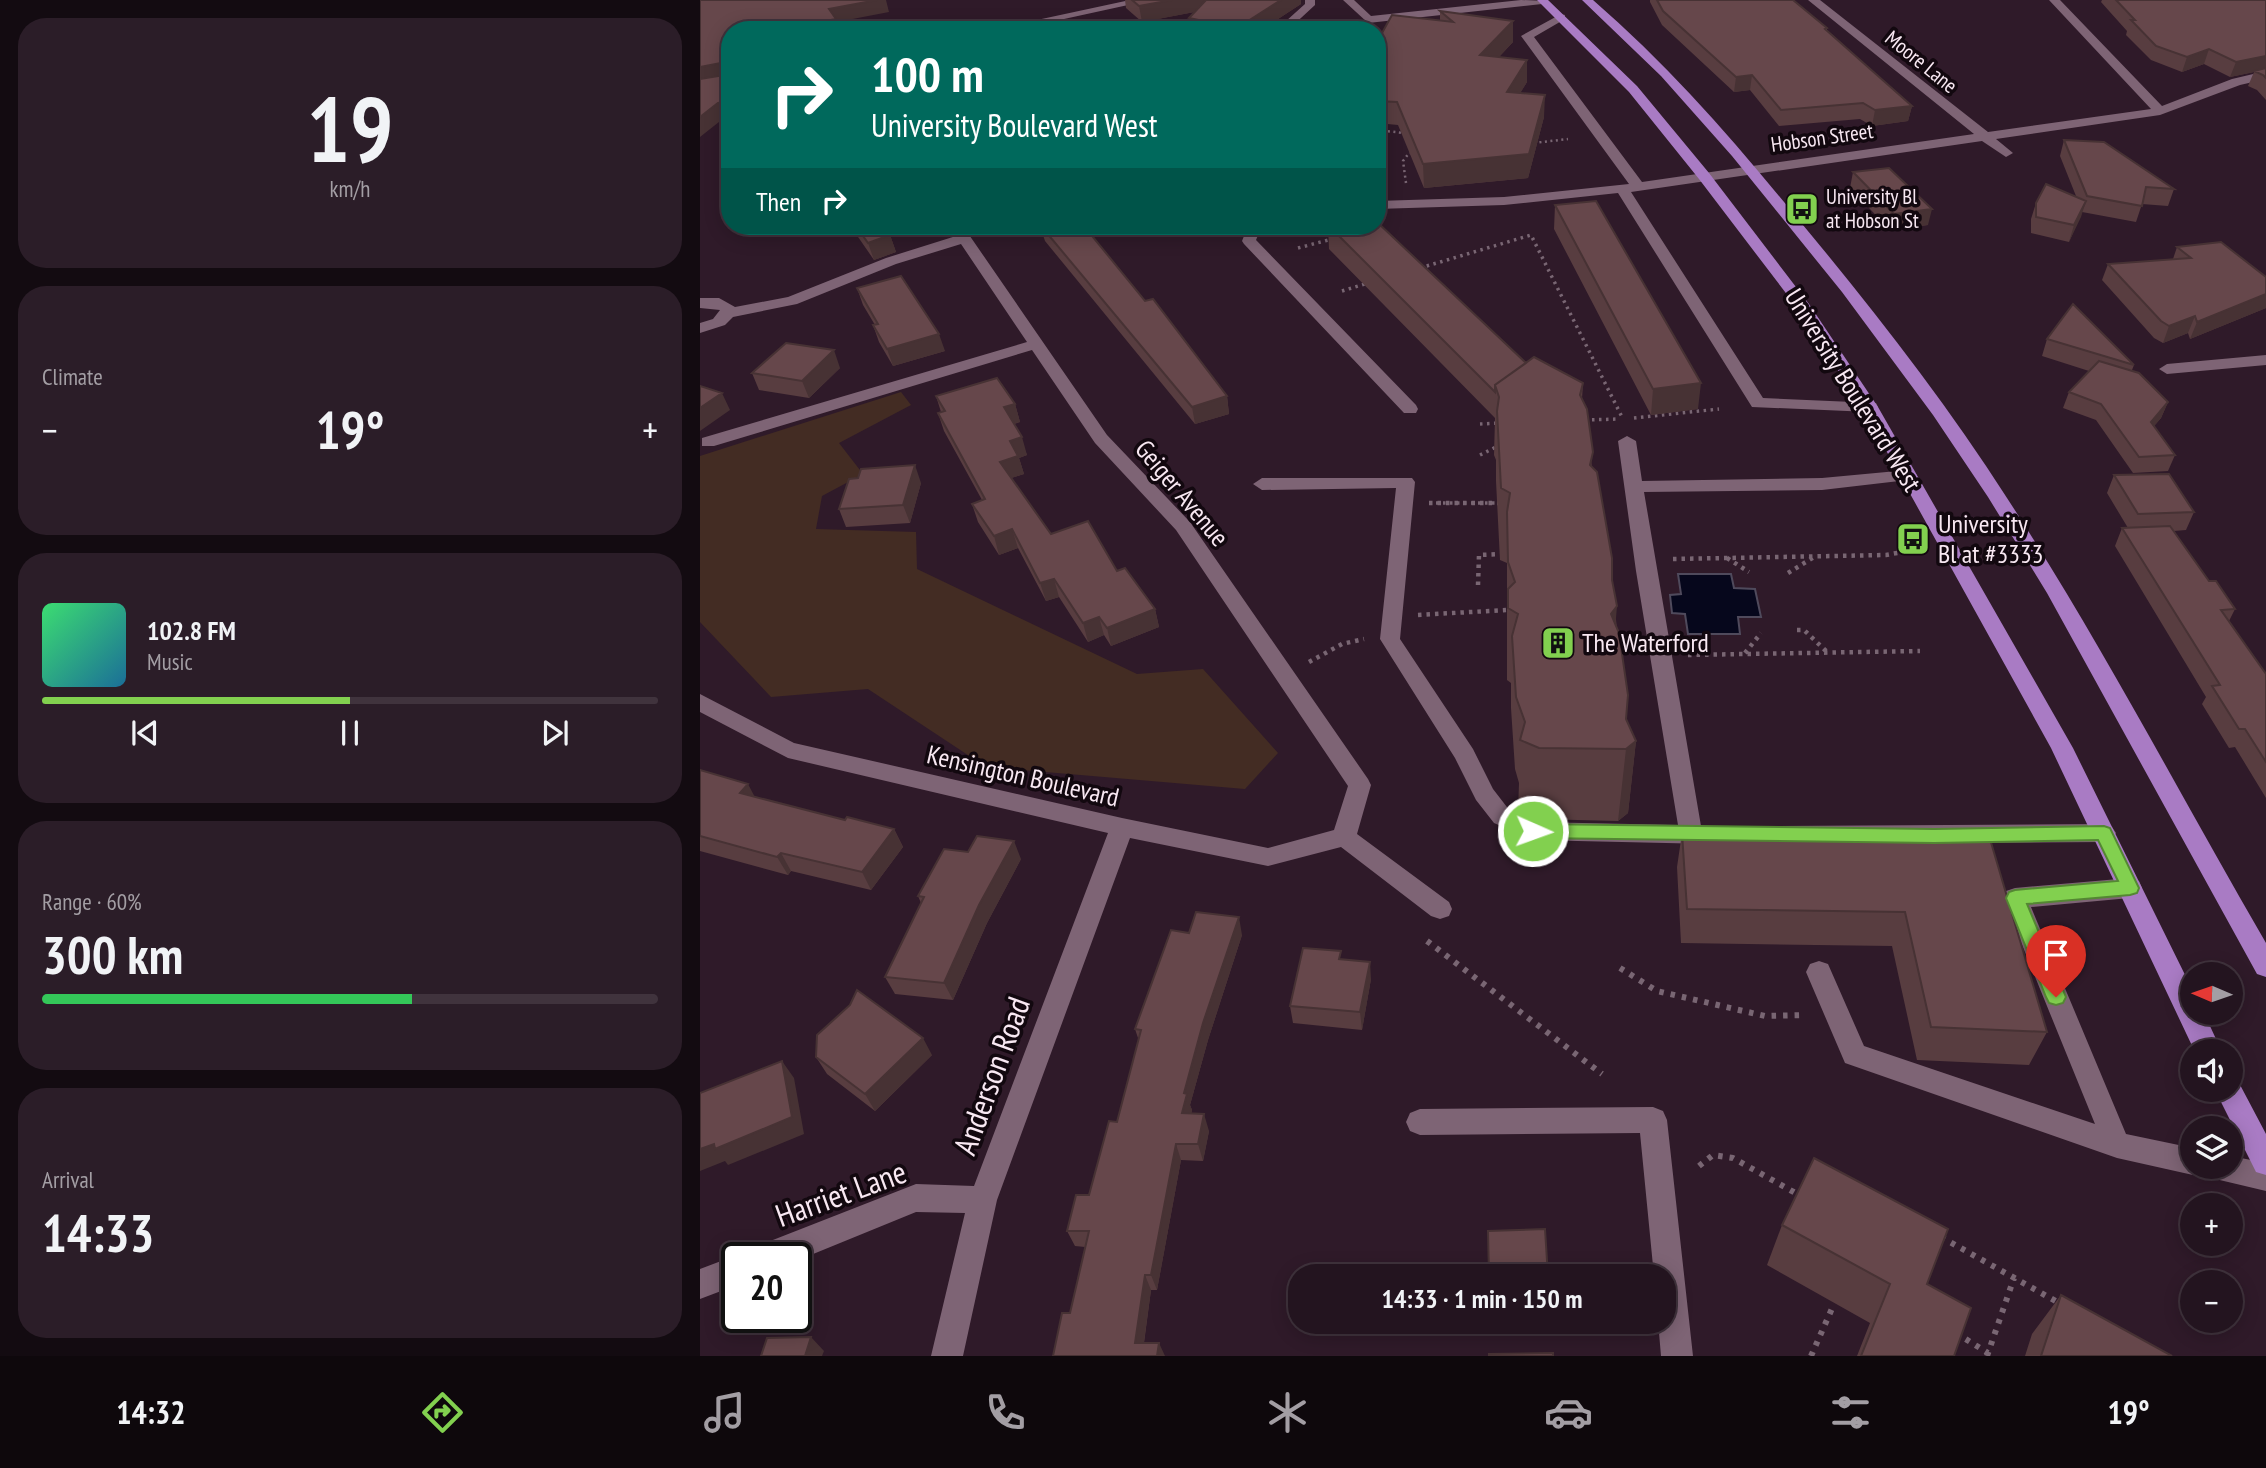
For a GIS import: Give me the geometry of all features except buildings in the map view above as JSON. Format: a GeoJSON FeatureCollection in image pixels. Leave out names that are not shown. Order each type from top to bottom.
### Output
{"type":"FeatureCollection","features":[{"type":"Feature","properties":{"kind":"main road","name":"University Boulevard West"},"geometry":{"type":"LineString","coordinates":[[1542,0],[1633,89],[1704,176],[1804,307],[1870,407],[2062,748],[2203,1039]]}},
{"type":"Feature","properties":{"kind":"main road","name":"University Boulevard West"},"geometry":{"type":"LineString","coordinates":[[1587,0],[1668,76],[1750,170],[1906,363],[2024,538],[2087,644],[2266,966]]}},
{"type":"Feature","properties":{"kind":"main road"},"geometry":{"type":"LineString","coordinates":[[2238,1102],[2253,1121],[2266,1163]]}},
{"type":"Feature","properties":{"kind":"street"},"geometry":{"type":"LineString","coordinates":[[1063,0],[1077,13]]}},
{"type":"Feature","properties":{"kind":"street"},"geometry":{"type":"LineString","coordinates":[[1039,21],[1146,0]]}},
{"type":"Feature","properties":{"kind":"street"},"geometry":{"type":"LineString","coordinates":[[1291,21],[1310,5],[1310,0]]}},
{"type":"Feature","properties":{"kind":"street"},"geometry":{"type":"LineString","coordinates":[[1348,0],[1368,20],[1542,0]]}},
{"type":"Feature","properties":{"kind":"street","name":"Moore Lane"},"geometry":{"type":"LineString","coordinates":[[1813,0],[2007,153]]}},
{"type":"Feature","properties":{"kind":"street"},"geometry":{"type":"LineString","coordinates":[[2054,0],[2160,111]]}},
{"type":"Feature","properties":{"kind":"street"},"geometry":{"type":"LineString","coordinates":[[1561,17],[1527,36],[1630,188],[1758,403],[1870,407]]}},
{"type":"Feature","properties":{"kind":"street","name":"Hobson Street"},"geometry":{"type":"LineString","coordinates":[[1386,205],[1504,201],[1630,188],[2160,111],[2236,82],[2266,75]]}},
{"type":"Feature","properties":{"kind":"street"},"geometry":{"type":"LineString","coordinates":[[700,328],[719,322],[728,313],[792,301],[953,235]]}},
{"type":"Feature","properties":{"kind":"street","name":"Geiger Avenue"},"geometry":{"type":"LineString","coordinates":[[962,235],[1101,439],[1183,526],[1360,785],[1344,837]]}},
{"type":"Feature","properties":{"kind":"street"},"geometry":{"type":"LineString","coordinates":[[1252,235],[1250,241],[1410,409]]}},
{"type":"Feature","properties":{"kind":"street"},"geometry":{"type":"LineString","coordinates":[[700,303],[719,303],[728,308],[728,313]]}},
{"type":"Feature","properties":{"kind":"street"},"geometry":{"type":"LineString","coordinates":[[708,442],[1036,344]]}},
{"type":"Feature","properties":{"kind":"street"},"geometry":{"type":"LineString","coordinates":[[2167,369],[2266,360]]}},
{"type":"Feature","properties":{"kind":"street"},"geometry":{"type":"LineString","coordinates":[[1627,441],[1646,571],[1691,834]]}},
{"type":"Feature","properties":{"kind":"street"},"geometry":{"type":"LineString","coordinates":[[1634,487],[1822,484],[1908,475]]}},
{"type":"Feature","properties":{"kind":"street"},"geometry":{"type":"LineString","coordinates":[[1262,484],[1406,482],[1391,639],[1465,755],[1483,794],[1502,817],[1533,831],[1934,836],[2104,832]]}},
{"type":"Feature","properties":{"kind":"street","name":"Kensington Boulevard"},"geometry":{"type":"LineString","coordinates":[[700,702],[788,750],[1122,827],[1268,857],[1344,837]]}},
{"type":"Feature","properties":{"kind":"street","name":"Anderson Road"},"geometry":{"type":"LineString","coordinates":[[947,1356],[983,1200],[1122,827]]}},
{"type":"Feature","properties":{"kind":"street"},"geometry":{"type":"LineString","coordinates":[[1344,837],[1440,909]]}},
{"type":"Feature","properties":{"kind":"street"},"geometry":{"type":"LineString","coordinates":[[2117,1145],[2015,898],[2130,888]]}},
{"type":"Feature","properties":{"kind":"street"},"geometry":{"type":"LineString","coordinates":[[1819,972],[1854,1055],[2117,1145],[2180,1159]]}},
{"type":"Feature","properties":{"kind":"street"},"geometry":{"type":"LineString","coordinates":[[1420,1122],[1653,1120],[1677,1356]]}},
{"type":"Feature","properties":{"kind":"street"},"geometry":{"type":"LineString","coordinates":[[2243,1172],[2266,1177]]}},
{"type":"Feature","properties":{"kind":"street","name":"Harriet Lane"},"geometry":{"type":"LineString","coordinates":[[805,1242],[916,1198],[983,1200]]}},
{"type":"Feature","properties":{"kind":"street"},"geometry":{"type":"LineString","coordinates":[[700,1284],[721,1276]]}},
{"type":"Feature","properties":{"kind":"path"},"geometry":{"type":"LineString","coordinates":[[1386,131],[1414,136]]}},
{"type":"Feature","properties":{"kind":"path"},"geometry":{"type":"LineString","coordinates":[[1528,143],[1568,139]]}},
{"type":"Feature","properties":{"kind":"path"},"geometry":{"type":"LineString","coordinates":[[1406,187],[1403,161],[1409,153],[1408,146]]}},
{"type":"Feature","properties":{"kind":"path"},"geometry":{"type":"LineString","coordinates":[[1409,153],[1422,152]]}},
{"type":"Feature","properties":{"kind":"path"},"geometry":{"type":"LineString","coordinates":[[1528,224],[1531,235],[1623,419]]}},
{"type":"Feature","properties":{"kind":"path"},"geometry":{"type":"LineString","coordinates":[[1426,278],[1416,269],[1531,235]]}},
{"type":"Feature","properties":{"kind":"path"},"geometry":{"type":"LineString","coordinates":[[1298,248],[1334,238]]}},
{"type":"Feature","properties":{"kind":"path"},"geometry":{"type":"LineString","coordinates":[[1342,291],[1379,280]]}},
{"type":"Feature","properties":{"kind":"path"},"geometry":{"type":"LineString","coordinates":[[1582,420],[1623,419],[1719,409]]}},
{"type":"Feature","properties":{"kind":"path"},"geometry":{"type":"LineString","coordinates":[[1480,424],[1505,423]]}},
{"type":"Feature","properties":{"kind":"path"},"geometry":{"type":"LineString","coordinates":[[1480,455],[1494,446],[1508,444]]}},
{"type":"Feature","properties":{"kind":"path"},"geometry":{"type":"LineString","coordinates":[[1449,503],[1498,503]]}},
{"type":"Feature","properties":{"kind":"path"},"geometry":{"type":"LineString","coordinates":[[1660,559],[1886,555],[1923,548]]}},
{"type":"Feature","properties":{"kind":"path"},"geometry":{"type":"LineString","coordinates":[[1478,585],[1479,555],[1500,554]]}},
{"type":"Feature","properties":{"kind":"path"},"geometry":{"type":"LineString","coordinates":[[1788,573],[1816,556]]}},
{"type":"Feature","properties":{"kind":"path"},"geometry":{"type":"LineString","coordinates":[[1726,558],[1748,572]]}},
{"type":"Feature","properties":{"kind":"path"},"geometry":{"type":"LineString","coordinates":[[1418,615],[1485,614],[1506,610]]}},
{"type":"Feature","properties":{"kind":"path"},"geometry":{"type":"LineString","coordinates":[[1797,630],[1804,630],[1828,652]]}},
{"type":"Feature","properties":{"kind":"path"},"geometry":{"type":"LineString","coordinates":[[1745,654],[1761,634]]}},
{"type":"Feature","properties":{"kind":"path"},"geometry":{"type":"LineString","coordinates":[[1308,663],[1350,639]]}},
{"type":"Feature","properties":{"kind":"path"},"geometry":{"type":"LineString","coordinates":[[1686,655],[1920,651]]}},
{"type":"Feature","properties":{"kind":"path"},"geometry":{"type":"LineString","coordinates":[[1427,941],[1602,1074]]}},
{"type":"Feature","properties":{"kind":"path"},"geometry":{"type":"LineString","coordinates":[[1620,968],[1657,992],[1765,1016],[1837,1015]]}},
{"type":"Feature","properties":{"kind":"path"},"geometry":{"type":"LineString","coordinates":[[1699,1166],[1713,1155],[1733,1158],[1801,1197],[1813,1197]]}},
{"type":"Feature","properties":{"kind":"path"},"geometry":{"type":"LineString","coordinates":[[1931,1232],[2069,1309]]}},
{"type":"Feature","properties":{"kind":"path"},"geometry":{"type":"LineString","coordinates":[[1944,1326],[1987,1354],[2014,1278]]}},
{"type":"Feature","properties":{"kind":"path"},"geometry":{"type":"LineString","coordinates":[[1811,1356],[1835,1304]]}},
{"type":"Feature","properties":{"kind":"shaded area"},"geometry":{"type":"Polygon","coordinates":[[[901,392],[911,405],[839,443],[863,474],[822,496],[816,529],[916,532],[917,569],[1137,674],[1203,669],[1278,753],[1245,789],[986,767],[868,689],[771,697],[700,622],[700,456],[901,392]]]}},
{"type":"Feature","properties":{"kind":"water"},"geometry":{"type":"Polygon","coordinates":[[[1678,574],[1731,574],[1734,588],[1755,589],[1761,617],[1738,617],[1740,634],[1688,634],[1685,614],[1672,613],[1670,595],[1681,594],[1678,574]]]}},
{"type":"Feature","properties":{"kind":"place","name":"University Bl at Hobson St"},"geometry":{"type":"Point","coordinates":[1802,209]}},
{"type":"Feature","properties":{"kind":"place","name":"University Bl at #3333"},"geometry":{"type":"Point","coordinates":[1913,539]}},
{"type":"Feature","properties":{"kind":"place","name":"The Waterford"},"geometry":{"type":"Point","coordinates":[1558,643]}},
{"type":"Feature","properties":{"kind":"route"},"geometry":{"type":"LineString","coordinates":[[1533,831],[1934,836],[2104,832],[2130,888],[2015,898],[2056,997]]}}]}
